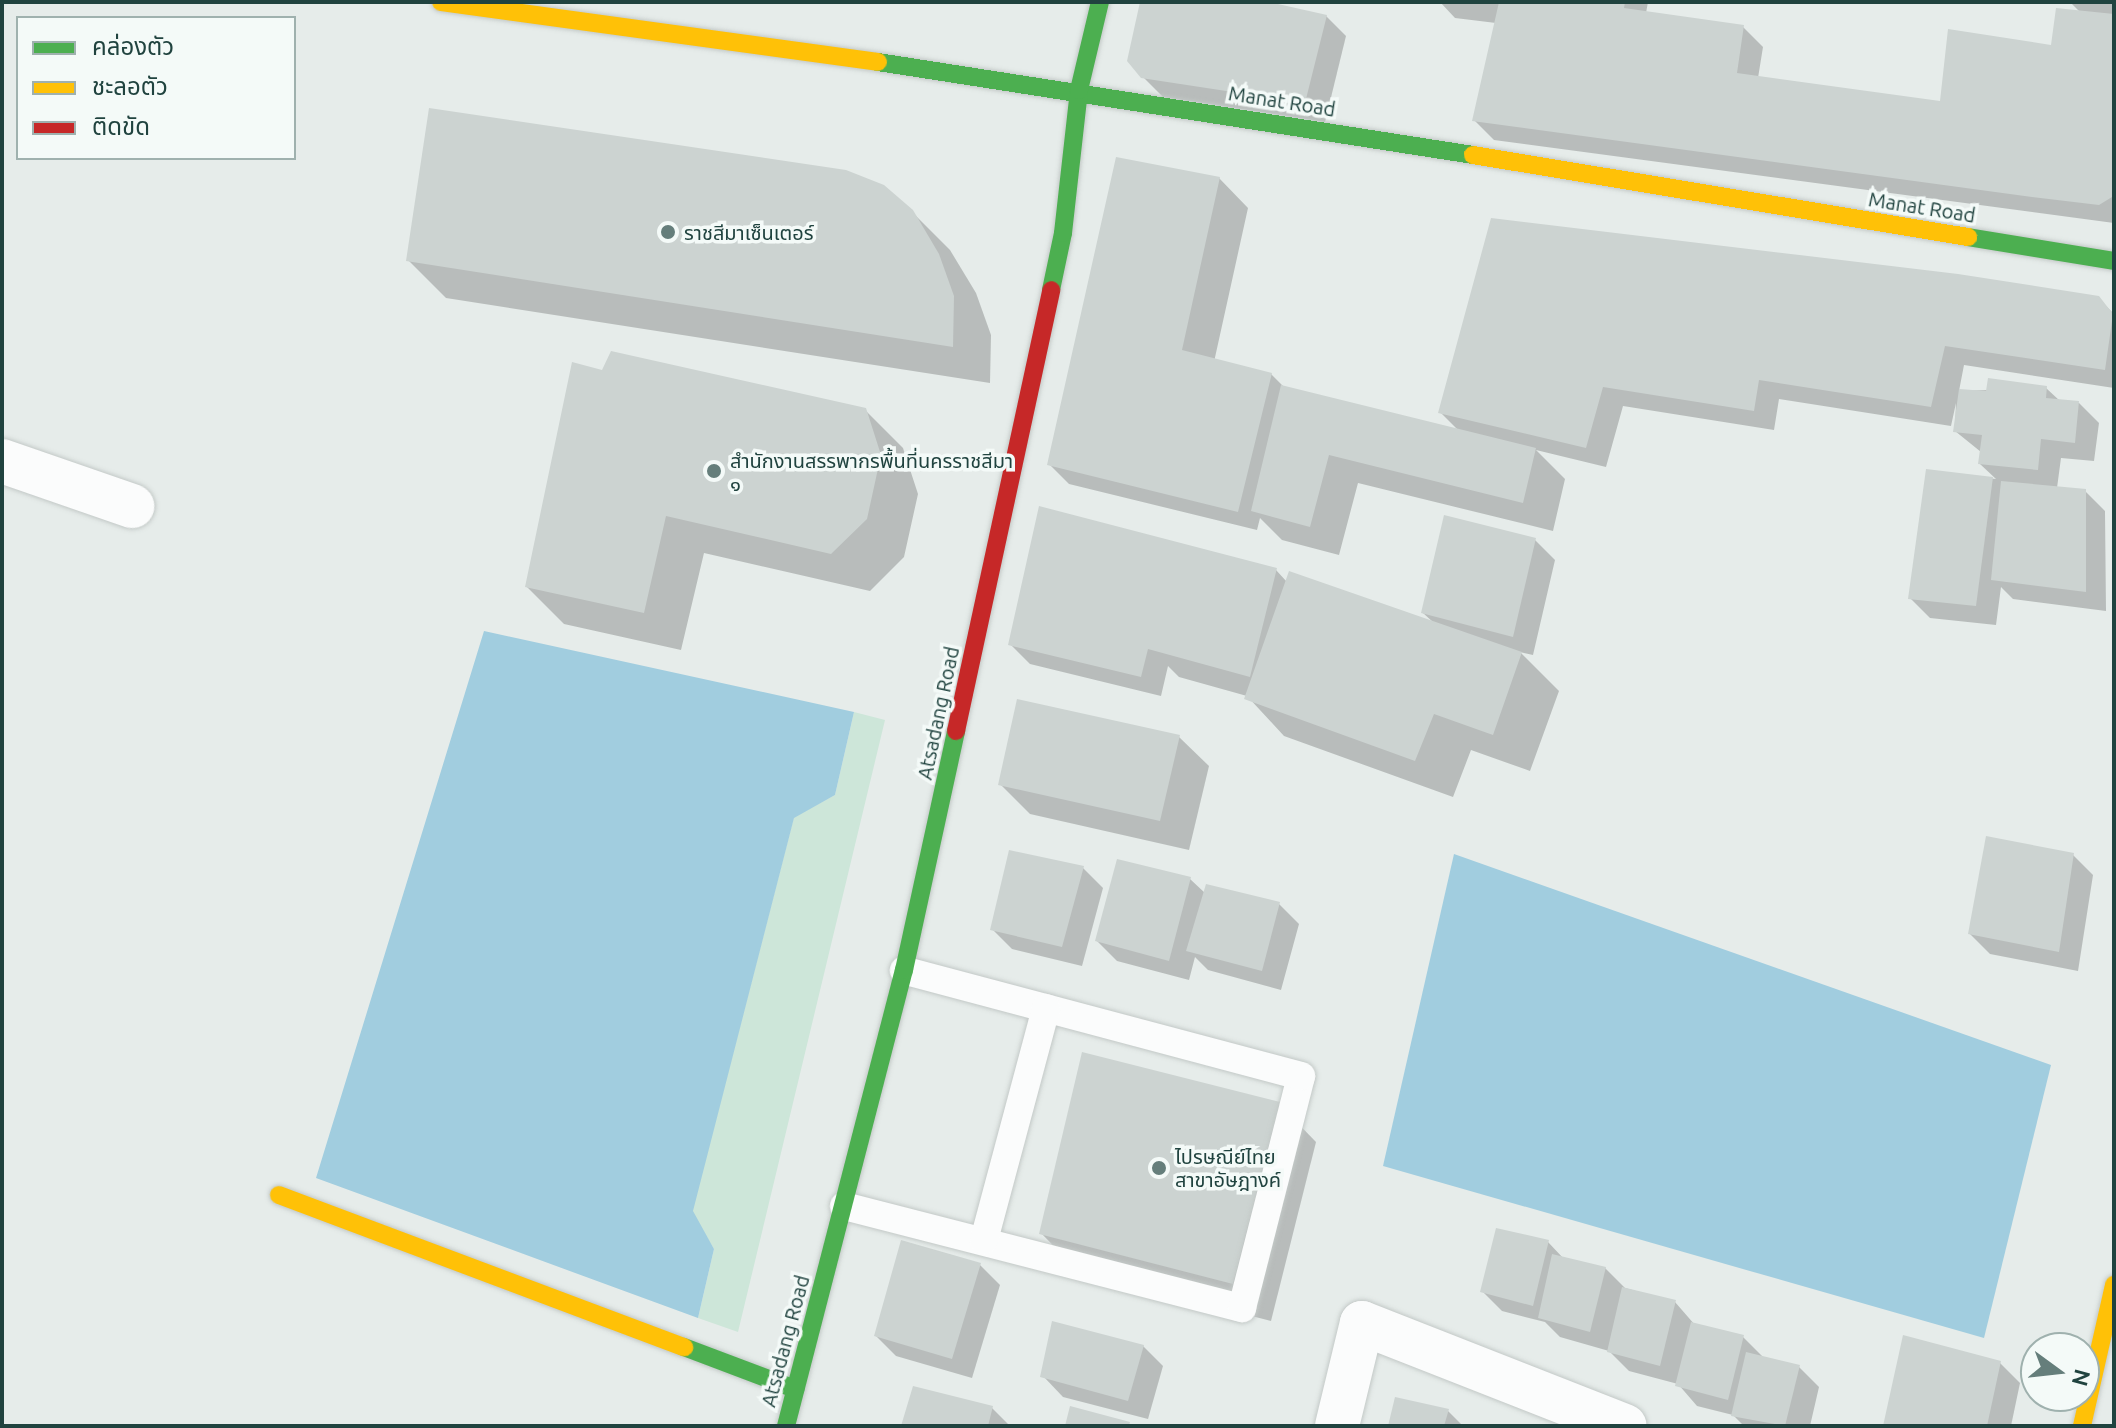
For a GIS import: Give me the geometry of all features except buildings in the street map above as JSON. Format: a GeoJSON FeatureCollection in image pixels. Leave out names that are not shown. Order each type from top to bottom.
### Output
{"type":"FeatureCollection","features":[{"type":"Feature","properties":{"kind":"street","name":"Manat Road"},"geometry":{"type":"LineString","coordinates":[[441,2],[1079,90],[2114,261]]}},
{"type":"Feature","properties":{"kind":"street","name":"Atsadang Road"},"geometry":{"type":"LineString","coordinates":[[786,1426],[904,970],[1063,233],[1079,90],[1100,2]]}},
{"type":"Feature","properties":{"kind":"street"},"geometry":{"type":"LineString","coordinates":[[2,461],[132,506]]}},
{"type":"Feature","properties":{"kind":"street"},"geometry":{"type":"LineString","coordinates":[[279,1195],[795,1389]]}},
{"type":"Feature","properties":{"kind":"street"},"geometry":{"type":"LineString","coordinates":[[2082,1426],[2114,1285]]}},
{"type":"Feature","properties":{"kind":"street"},"geometry":{"type":"LineString","coordinates":[[1337,1426],[1362,1323],[1625,1426]]}},
{"type":"Feature","properties":{"kind":"lane"},"geometry":{"type":"LineString","coordinates":[[844,1206],[1242,1308],[1301,1076],[904,970]]}},
{"type":"Feature","properties":{"kind":"lane"},"geometry":{"type":"LineString","coordinates":[[984,1240],[1046,1008]]}},
{"type":"Feature","properties":{"kind":"green space"},"geometry":{"type":"Polygon","coordinates":[[[854,712],[885,720],[738,1332],[698,1318],[714,1249],[692,1212],[794,817],[835,795],[854,712]]]}},
{"type":"Feature","properties":{"kind":"water"},"geometry":{"type":"Polygon","coordinates":[[[484,631],[854,712],[835,795],[794,818],[693,1211],[714,1249],[698,1318],[316,1178],[484,631]]]}},
{"type":"Feature","properties":{"kind":"water"},"geometry":{"type":"Polygon","coordinates":[[[1454,854],[2051,1065],[1984,1338],[1383,1166],[1454,854]]]}},
{"type":"Feature","properties":{"kind":"traffic: fast"},"geometry":{"type":"LineString","coordinates":[[1051,290],[1063,233],[1079,90],[1100,2]]}},
{"type":"Feature","properties":{"kind":"traffic: fast"},"geometry":{"type":"LineString","coordinates":[[878,62],[1473,155]]}},
{"type":"Feature","properties":{"kind":"traffic: fast"},"geometry":{"type":"LineString","coordinates":[[1968,237],[2114,261]]}},
{"type":"Feature","properties":{"kind":"traffic: fast"},"geometry":{"type":"LineString","coordinates":[[786,1426],[904,970],[956,731]]}},
{"type":"Feature","properties":{"kind":"traffic: fast"},"geometry":{"type":"LineString","coordinates":[[684,1347],[795,1389]]}},
{"type":"Feature","properties":{"kind":"traffic: slow"},"geometry":{"type":"LineString","coordinates":[[441,2],[878,62]]}},
{"type":"Feature","properties":{"kind":"traffic: slow"},"geometry":{"type":"LineString","coordinates":[[1473,155],[1968,237]]}},
{"type":"Feature","properties":{"kind":"traffic: slow"},"geometry":{"type":"LineString","coordinates":[[279,1195],[684,1347]]}},
{"type":"Feature","properties":{"kind":"traffic: slow"},"geometry":{"type":"LineString","coordinates":[[2082,1426],[2114,1285]]}},
{"type":"Feature","properties":{"kind":"traffic: jam"},"geometry":{"type":"LineString","coordinates":[[956,731],[1051,290]]}},
{"type":"Feature","properties":{"kind":"place","name":"ราชสีมาเซ็นเตอร์"},"geometry":{"type":"Point","coordinates":[668,232]}},
{"type":"Feature","properties":{"kind":"place","name":"สำนักงานสรรพากรพื้นที่นครราชสีมา ๑"},"geometry":{"type":"Point","coordinates":[714,471]}},
{"type":"Feature","properties":{"kind":"place","name":"ไปรษณีย์ไทย สาขาอัษฎางค์"},"geometry":{"type":"Point","coordinates":[1159,1168]}}]}
